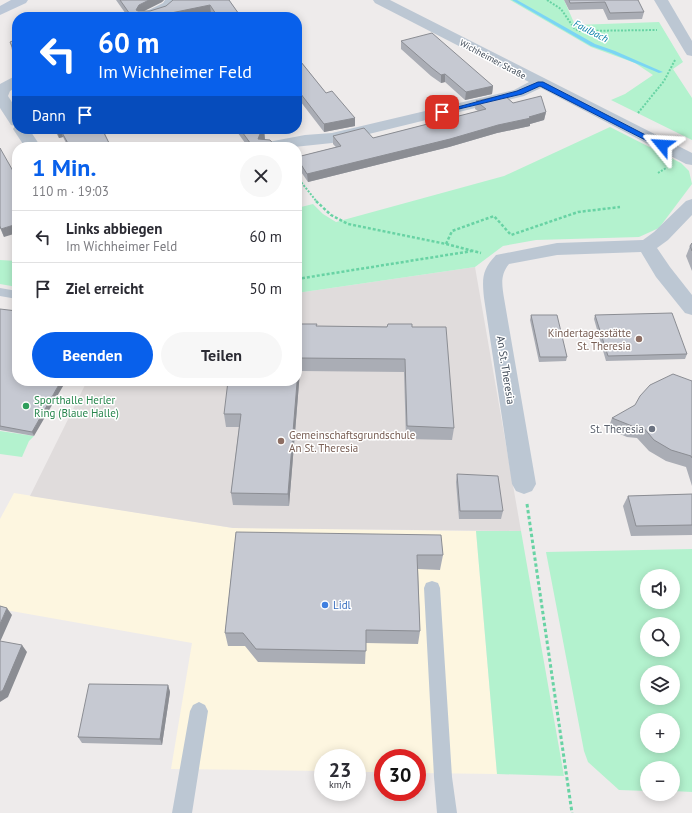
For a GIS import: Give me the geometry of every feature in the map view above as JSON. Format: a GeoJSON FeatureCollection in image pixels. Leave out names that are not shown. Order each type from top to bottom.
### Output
{"type":"FeatureCollection","features":[{"type":"Feature","properties":{"kind":"main road"},"geometry":{"type":"LineString","coordinates":[[0,10],[21,0]]}},
{"type":"Feature","properties":{"kind":"street","name":"Wichheimer Straße"},"geometry":{"type":"LineString","coordinates":[[380,0],[692,160]]}},
{"type":"Feature","properties":{"kind":"street"},"geometry":{"type":"LineString","coordinates":[[661,0],[684,35],[692,52]]}},
{"type":"Feature","properties":{"kind":"street"},"geometry":{"type":"LineString","coordinates":[[155,12],[170,3],[176,12]]}},
{"type":"Feature","properties":{"kind":"street"},"geometry":{"type":"LineString","coordinates":[[12,83],[4,88],[0,96],[12,114]]}},
{"type":"Feature","properties":{"kind":"street"},"geometry":{"type":"LineString","coordinates":[[281,142],[299,135],[339,137],[520,92],[540,83]]}},
{"type":"Feature","properties":{"kind":"street"},"geometry":{"type":"LineString","coordinates":[[503,259],[557,249],[647,246],[661,236],[692,205]]}},
{"type":"Feature","properties":{"kind":"street"},"geometry":{"type":"LineString","coordinates":[[647,246],[664,272],[692,308]]}},
{"type":"Feature","properties":{"kind":"street","name":"An St. Theresia"},"geometry":{"type":"LineString","coordinates":[[503,259],[496,267],[492,280],[524,484]]}},
{"type":"Feature","properties":{"kind":"lane"},"geometry":{"type":"LineString","coordinates":[[0,292],[12,294]]}},
{"type":"Feature","properties":{"kind":"lane"},"geometry":{"type":"LineString","coordinates":[[432,588],[443,777],[447,813]]}},
{"type":"Feature","properties":{"kind":"lane"},"geometry":{"type":"LineString","coordinates":[[182,813],[199,711]]}},
{"type":"Feature","properties":{"kind":"path"},"geometry":{"type":"LineString","coordinates":[[547,0],[561,9],[574,28],[579,31],[684,35],[672,67],[626,127]]}},
{"type":"Feature","properties":{"kind":"path"},"geometry":{"type":"LineString","coordinates":[[302,183],[327,214],[337,220],[348,224],[446,244],[503,259]]}},
{"type":"Feature","properties":{"kind":"path"},"geometry":{"type":"LineString","coordinates":[[446,244],[452,231],[494,216],[511,235],[578,212],[620,207]]}},
{"type":"Feature","properties":{"kind":"path"},"geometry":{"type":"LineString","coordinates":[[302,278],[474,251]]}},
{"type":"Feature","properties":{"kind":"path"},"geometry":{"type":"LineString","coordinates":[[524,484],[572,813]]}},
{"type":"Feature","properties":{"kind":"shaded area","name":"Gemeinschaftsgrundschule An St. Theresia"},"geometry":{"type":"Polygon","coordinates":[[[475,267],[521,531],[233,528],[30,496],[85,386],[302,386],[302,292],[475,267]]]}},
{"type":"Feature","properties":{"kind":"shaded area"},"geometry":{"type":"Polygon","coordinates":[[[14,493],[233,528],[476,531],[497,774],[426,773],[426,749],[374,749],[374,772],[366,772],[366,749],[314,749],[314,771],[171,769],[192,643],[0,609],[0,519],[14,493]]]}},
{"type":"Feature","properties":{"kind":"green space"},"geometry":{"type":"Polygon","coordinates":[[[510,0],[564,0],[575,25],[659,22],[683,62],[673,69],[692,98],[692,140],[611,100],[625,94],[653,75],[635,63],[591,47],[510,0]]]}},
{"type":"Feature","properties":{"kind":"green space"},"geometry":{"type":"Polygon","coordinates":[[[610,127],[681,163],[689,171],[692,184],[659,228],[639,237],[536,240],[503,246],[475,267],[302,292],[302,207],[313,204],[323,214],[336,222],[504,176],[610,127]]]}},
{"type":"Feature","properties":{"kind":"green space"},"geometry":{"type":"Polygon","coordinates":[[[0,260],[12,261],[12,286],[0,284],[0,260]]]}},
{"type":"Feature","properties":{"kind":"green space"},"geometry":{"type":"Polygon","coordinates":[[[0,431],[34,436],[29,441],[22,457],[0,454],[0,431]]]}},
{"type":"Feature","properties":{"kind":"green space"},"geometry":{"type":"Polygon","coordinates":[[[476,531],[521,531],[564,776],[497,774],[476,531]]]}},
{"type":"Feature","properties":{"kind":"green space"},"geometry":{"type":"Polygon","coordinates":[[[692,549],[692,792],[680,791],[680,761],[640,761],[640,791],[619,790],[588,762],[584,751],[546,552],[692,549]]]}},
{"type":"Feature","properties":{"kind":"building"},"geometry":{"type":"Polygon","coordinates":[[[120,0],[149,0],[139,5],[136,10],[150,11],[166,6],[173,0],[229,0],[237,12],[215,12],[210,5],[176,12],[128,12],[120,0]]]}},
{"type":"Feature","properties":{"kind":"building"},"geometry":{"type":"Polygon","coordinates":[[[569,0],[638,0],[644,12],[610,13],[605,2],[570,3],[569,0]]]}},
{"type":"Feature","properties":{"kind":"building"},"geometry":{"type":"Polygon","coordinates":[[[432,33],[493,86],[466,92],[445,74],[441,75],[432,68],[401,41],[432,33]]]}},
{"type":"Feature","properties":{"kind":"building"},"geometry":{"type":"Polygon","coordinates":[[[302,63],[326,93],[332,91],[355,118],[324,124],[302,95],[302,63]]]}},
{"type":"Feature","properties":{"kind":"building"},"geometry":{"type":"Polygon","coordinates":[[[504,95],[513,103],[541,96],[546,112],[529,117],[531,118],[498,125],[450,139],[307,174],[302,166],[302,156],[341,146],[333,136],[364,128],[373,138],[486,109],[476,101],[504,95]]]}},
{"type":"Feature","properties":{"kind":"building"},"geometry":{"type":"Polygon","coordinates":[[[63,134],[104,134],[108,142],[67,142],[63,134]]]}},
{"type":"Feature","properties":{"kind":"building"},"geometry":{"type":"Polygon","coordinates":[[[244,134],[260,134],[258,139],[270,140],[272,142],[249,142],[244,134]]]}},
{"type":"Feature","properties":{"kind":"building"},"geometry":{"type":"Polygon","coordinates":[[[0,148],[12,169],[12,226],[1,229],[0,148]]]}},
{"type":"Feature","properties":{"kind":"building","name":"Sporthalle Herler Ring (Blaue Halle)"},"geometry":{"type":"Polygon","coordinates":[[[0,309],[12,310],[12,386],[58,386],[32,432],[0,426],[0,309]]]}},
{"type":"Feature","properties":{"kind":"building","name":"Kindertagesstätte St. Theresia"},"geometry":{"type":"Polygon","coordinates":[[[672,313],[687,354],[608,356],[595,315],[672,313]]]}},
{"type":"Feature","properties":{"kind":"building"},"geometry":{"type":"Polygon","coordinates":[[[531,315],[557,315],[567,357],[540,357],[531,315]]]}},
{"type":"Feature","properties":{"kind":"building"},"geometry":{"type":"Polygon","coordinates":[[[302,324],[317,324],[316,326],[387,327],[388,324],[412,324],[412,327],[446,327],[454,428],[407,426],[405,359],[302,358],[302,324]]]}},
{"type":"Feature","properties":{"kind":"building","name":"St. Theresia"},"geometry":{"type":"Polygon","coordinates":[[[673,374],[692,381],[692,458],[691,456],[671,450],[654,440],[642,426],[632,426],[612,418],[635,405],[640,396],[650,385],[673,374]]]}},
{"type":"Feature","properties":{"kind":"building"},"geometry":{"type":"Polygon","coordinates":[[[227,386],[297,386],[288,494],[231,493],[241,414],[224,414],[227,386]]]}},
{"type":"Feature","properties":{"kind":"building"},"geometry":{"type":"Polygon","coordinates":[[[457,474],[498,476],[503,511],[460,511],[457,474]]]}},
{"type":"Feature","properties":{"kind":"building"},"geometry":{"type":"Polygon","coordinates":[[[692,494],[692,525],[636,526],[628,496],[692,494]]]}},
{"type":"Feature","properties":{"kind":"building","name":"Lidl"},"geometry":{"type":"Polygon","coordinates":[[[236,532],[441,535],[443,555],[417,555],[420,631],[366,630],[366,651],[256,649],[243,633],[225,633],[236,532]]]}},
{"type":"Feature","properties":{"kind":"building"},"geometry":{"type":"Polygon","coordinates":[[[0,606],[7,608],[0,624],[0,606]]]}},
{"type":"Feature","properties":{"kind":"building"},"geometry":{"type":"Polygon","coordinates":[[[0,641],[22,645],[3,690],[0,692],[0,641]]]}},
{"type":"Feature","properties":{"kind":"building"},"geometry":{"type":"Polygon","coordinates":[[[89,684],[168,685],[160,739],[78,737],[89,684]]]}},
{"type":"Feature","properties":{"kind":"waterway","name":"Faulbach"},"geometry":{"type":"LineString","coordinates":[[514,0],[593,45],[661,72]]}},
{"type":"Feature","properties":{"kind":"place","name":"Kindertagesstätte St. Theresia"},"geometry":{"type":"Point","coordinates":[639,339]}},
{"type":"Feature","properties":{"kind":"place","name":"Sporthalle Herler Ring (Blaue Halle)"},"geometry":{"type":"Point","coordinates":[26,406]}},
{"type":"Feature","properties":{"kind":"place","name":"St. Theresia"},"geometry":{"type":"Point","coordinates":[652,429]}},
{"type":"Feature","properties":{"kind":"place","name":"Gemeinschaftsgrundschule An St. Theresia"},"geometry":{"type":"Point","coordinates":[281,441]}},
{"type":"Feature","properties":{"kind":"place","name":"Lidl"},"geometry":{"type":"Point","coordinates":[325,605]}},
{"type":"Feature","properties":{"kind":"route"},"geometry":{"type":"LineString","coordinates":[[442,112],[520,92],[540,83],[662,145]]}}]}
